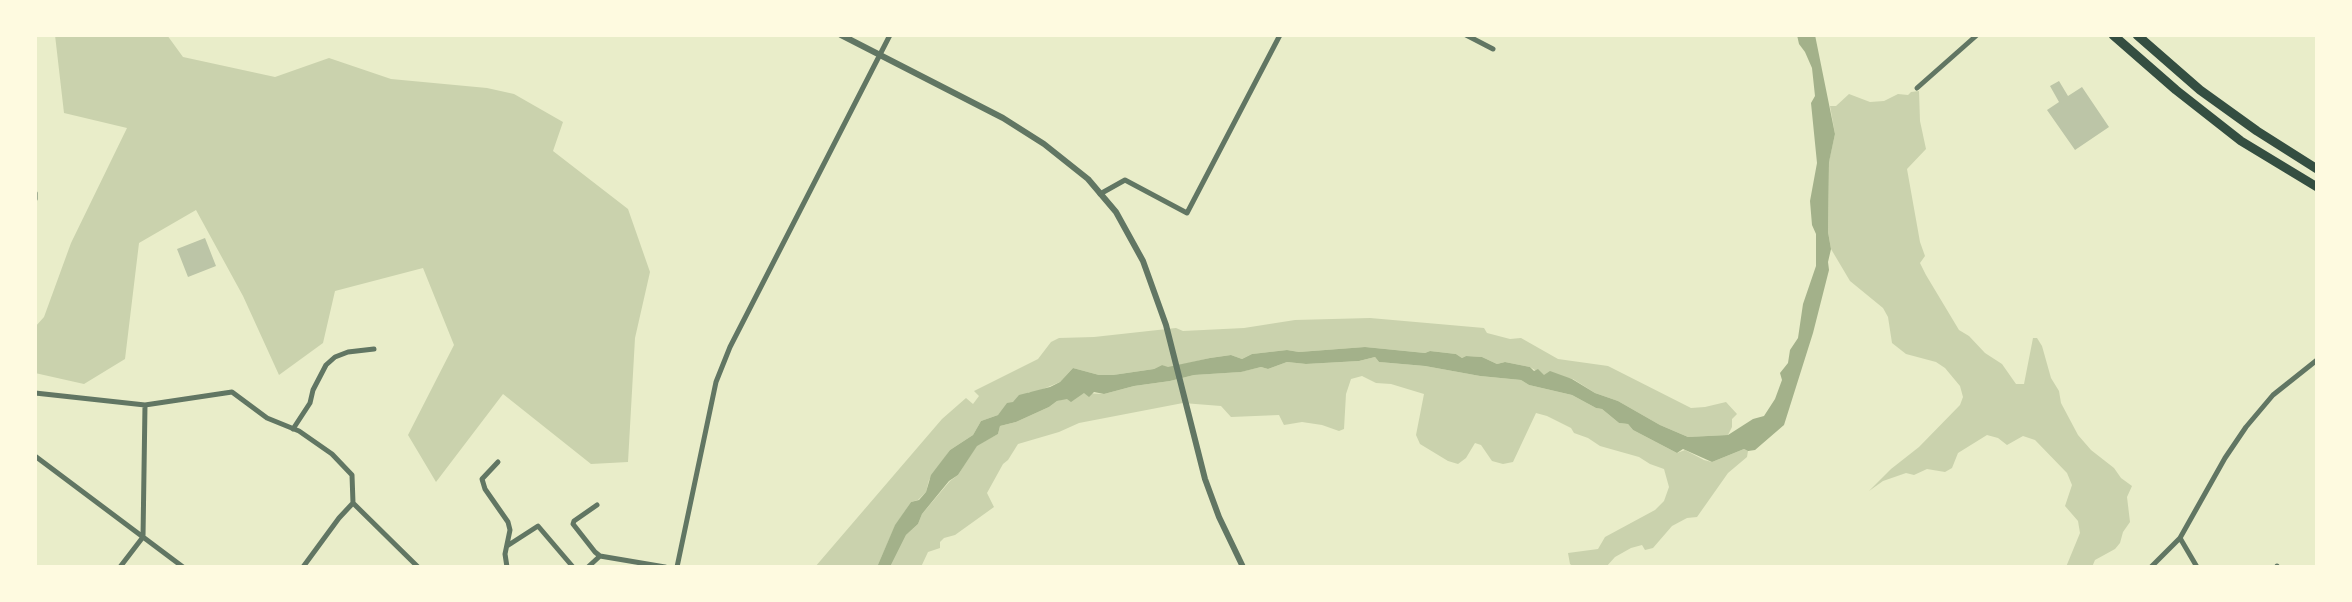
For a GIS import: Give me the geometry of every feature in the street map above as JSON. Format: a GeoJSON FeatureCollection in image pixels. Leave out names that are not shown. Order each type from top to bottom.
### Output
{"type":"FeatureCollection","features":[{"type":"Feature","properties":{"kind":"highway"},"geometry":{"type":"LineString","coordinates":[[2113,35],[2176,90],[2241,141],[2317,187]]}},
{"type":"Feature","properties":{"kind":"highway"},"geometry":{"type":"LineString","coordinates":[[2137,35],[2200,90],[2317,169]]}},
{"type":"Feature","properties":{"kind":"street"},"geometry":{"type":"LineString","coordinates":[[841,35],[1003,118],[1044,144],[1088,179],[1116,212],[1143,261],[1166,325],[1205,480],[1243,567]]}},
{"type":"Feature","properties":{"kind":"street"},"geometry":{"type":"LineString","coordinates":[[677,567],[716,382],[730,347],[890,35]]}},
{"type":"Feature","properties":{"kind":"street"},"geometry":{"type":"LineString","coordinates":[[1100,194],[1125,180],[1187,213],[1280,35]]}},
{"type":"Feature","properties":{"kind":"street"},"geometry":{"type":"LineString","coordinates":[[1466,35],[1493,49]]}},
{"type":"Feature","properties":{"kind":"street"},"geometry":{"type":"LineString","coordinates":[[1917,88],[1977,35]]}},
{"type":"Feature","properties":{"kind":"street"},"geometry":{"type":"LineString","coordinates":[[35,193],[35,200]]}},
{"type":"Feature","properties":{"kind":"street"},"geometry":{"type":"LineString","coordinates":[[293,429],[310,403],[313,390],[326,365],[335,357],[348,352],[374,349]]}},
{"type":"Feature","properties":{"kind":"street"},"geometry":{"type":"LineString","coordinates":[[2151,567],[2180,538],[2225,458],[2246,427],[2273,396],[2317,360]]}},
{"type":"Feature","properties":{"kind":"street"},"geometry":{"type":"LineString","coordinates":[[35,393],[145,405],[232,392],[267,418],[293,429],[332,454],[352,474],[353,503],[303,567]]}},
{"type":"Feature","properties":{"kind":"street"},"geometry":{"type":"LineString","coordinates":[[120,567],[143,537],[145,405]]}},
{"type":"Feature","properties":{"kind":"street"},"geometry":{"type":"LineString","coordinates":[[35,456],[183,567]]}},
{"type":"Feature","properties":{"kind":"street"},"geometry":{"type":"LineString","coordinates":[[498,462],[485,474],[483,483],[508,522],[510,530],[505,554],[507,567]]}},
{"type":"Feature","properties":{"kind":"street"},"geometry":{"type":"LineString","coordinates":[[353,503],[418,567]]}},
{"type":"Feature","properties":{"kind":"street"},"geometry":{"type":"LineString","coordinates":[[597,505],[573,524],[600,556],[665,567]]}},
{"type":"Feature","properties":{"kind":"street"},"geometry":{"type":"LineString","coordinates":[[507,545],[538,526],[573,567]]}},
{"type":"Feature","properties":{"kind":"street"},"geometry":{"type":"LineString","coordinates":[[2180,538],[2197,567]]}},
{"type":"Feature","properties":{"kind":"street"},"geometry":{"type":"LineString","coordinates":[[588,567],[600,556]]}},
{"type":"Feature","properties":{"kind":"shaded area"},"geometry":{"type":"Polygon","coordinates":[[[55,35],[167,35],[183,57],[275,77],[329,58],[391,79],[487,88],[514,94],[563,122],[553,151],[628,209],[650,272],[635,338],[628,462],[591,464],[503,394],[436,482],[408,435],[454,345],[423,268],[335,291],[323,343],[279,375],[243,296],[196,210],[139,243],[125,359],[84,384],[35,373],[35,327],[44,317],[71,243],[127,128],[64,113],[55,35]]]}},
{"type":"Feature","properties":{"kind":"shaded area"},"geometry":{"type":"Polygon","coordinates":[[[1797,35],[1815,35],[1835,134],[1829,162],[1829,270],[1813,333],[1784,425],[1755,450],[1744,449],[1712,462],[1683,449],[1677,453],[1633,430],[1628,424],[1619,423],[1602,409],[1572,395],[1529,385],[1521,380],[1379,362],[1375,357],[1359,361],[1306,364],[1287,362],[1268,369],[1261,367],[1241,372],[1194,375],[1104,394],[1094,392],[1089,397],[1084,393],[1071,402],[1067,399],[1057,401],[1016,422],[1000,426],[998,434],[977,446],[958,475],[949,481],[922,514],[918,524],[906,535],[890,567],[877,567],[895,525],[911,502],[919,500],[926,492],[931,475],[950,450],[973,435],[981,421],[998,415],[1007,403],[1013,402],[1019,395],[1060,382],[1073,368],[1099,375],[1113,375],[1210,358],[1231,355],[1242,359],[1252,354],[1287,350],[1299,352],[1365,347],[1425,353],[1430,351],[1456,354],[1462,358],[1482,357],[1497,364],[1505,362],[1530,367],[1534,371],[1538,369],[1544,375],[1550,371],[1618,401],[1660,425],[1688,437],[1728,435],[1753,419],[1764,416],[1775,399],[1782,380],[1780,373],[1788,363],[1790,350],[1798,338],[1803,304],[1816,266],[1816,234],[1812,225],[1810,201],[1817,163],[1811,103],[1815,96],[1812,68],[1797,35]]]}},
{"type":"Feature","properties":{"kind":"shaded area"},"geometry":{"type":"Polygon","coordinates":[[[1919,91],[1920,121],[1926,149],[1907,169],[1925,256],[1920,263],[1926,275],[1959,330],[2002,364],[2016,384],[2024,384],[2033,338],[2037,338],[2051,378],[2059,391],[2061,403],[2078,435],[2132,486],[2127,497],[2130,522],[2120,543],[2115,549],[2095,560],[2092,567],[2066,567],[2080,533],[2078,521],[2065,506],[2072,485],[2067,473],[2035,440],[2023,436],[2007,445],[1998,438],[1987,435],[1958,453],[1952,468],[1945,472],[1927,469],[1914,475],[1906,473],[1883,481],[1869,491],[1919,447],[1960,405],[1963,397],[1960,386],[1945,368],[1936,362],[1906,354],[1892,343],[1888,317],[1883,308],[1850,281],[1831,249],[1828,232],[1829,161],[1835,134],[1830,106],[1836,106],[1849,94],[1870,102],[1919,91]]]}},
{"type":"Feature","properties":{"kind":"shaded area"},"geometry":{"type":"Polygon","coordinates":[[[1370,318],[1484,328],[1487,333],[1510,339],[1521,338],[1558,359],[1608,366],[1691,408],[1726,402],[1737,414],[1732,419],[1728,435],[1688,437],[1660,425],[1618,401],[1595,393],[1573,379],[1543,375],[1530,367],[1505,362],[1497,364],[1482,357],[1462,358],[1456,354],[1430,351],[1425,353],[1365,347],[1299,352],[1287,350],[1252,354],[1242,359],[1231,355],[1210,358],[1168,368],[1162,365],[1154,369],[1113,375],[1099,375],[1073,368],[1060,382],[1036,392],[1029,392],[998,415],[981,421],[973,435],[950,450],[929,480],[926,492],[918,500],[911,502],[895,526],[877,567],[815,567],[942,419],[966,398],[973,404],[979,396],[974,391],[1038,359],[1051,342],[1059,338],[1176,328],[1183,331],[1244,328],[1295,320],[1370,318]]]}},
{"type":"Feature","properties":{"kind":"shaded area"},"geometry":{"type":"Polygon","coordinates":[[[1375,357],[1379,362],[1521,380],[1529,385],[1572,395],[1602,409],[1619,423],[1628,424],[1633,430],[1677,453],[1685,450],[1712,462],[1744,449],[1748,451],[1747,457],[1728,473],[1697,517],[1687,518],[1672,526],[1653,548],[1645,550],[1642,545],[1631,548],[1615,557],[1606,567],[1574,567],[1570,564],[1568,553],[1598,549],[1605,537],[1655,510],[1664,501],[1669,487],[1664,469],[1639,457],[1600,446],[1574,433],[1571,428],[1536,413],[1513,462],[1503,464],[1492,461],[1481,445],[1475,443],[1466,458],[1458,464],[1448,461],[1420,444],[1416,435],[1424,394],[1391,384],[1376,383],[1362,376],[1351,379],[1346,394],[1344,429],[1339,431],[1302,422],[1284,425],[1279,415],[1231,417],[1221,406],[1183,403],[1079,423],[1018,444],[987,493],[994,507],[955,535],[944,538],[940,542],[940,548],[928,552],[921,567],[890,567],[906,535],[918,524],[922,514],[950,481],[958,475],[977,445],[998,434],[1000,426],[1016,422],[1057,401],[1084,393],[1104,394],[1194,375],[1240,372],[1261,367],[1268,369],[1287,362],[1306,364],[1359,361],[1375,357]]]}},
{"type":"Feature","properties":{"kind":"building"},"geometry":{"type":"Polygon","coordinates":[[[2059,81],[2068,96],[2082,87],[2109,127],[2075,150],[2047,110],[2059,102],[2050,86],[2059,81]]]}},
{"type":"Feature","properties":{"kind":"building"},"geometry":{"type":"Polygon","coordinates":[[[205,238],[216,266],[188,277],[177,249],[205,238]]]}}]}
